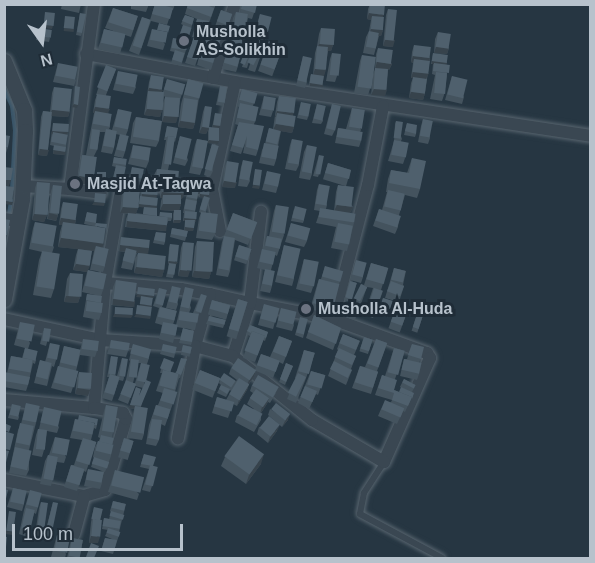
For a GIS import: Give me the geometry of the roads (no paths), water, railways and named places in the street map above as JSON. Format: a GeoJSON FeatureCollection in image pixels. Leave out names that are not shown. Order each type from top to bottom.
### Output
{"type":"FeatureCollection","features":[{"type":"Feature","properties":{"kind":"street"},"geometry":{"type":"LineString","coordinates":[[70,189],[94,4]]}},
{"type":"Feature","properties":{"kind":"street"},"geometry":{"type":"LineString","coordinates":[[213,78],[234,7]]}},
{"type":"Feature","properties":{"kind":"street"},"geometry":{"type":"LineString","coordinates":[[86,54],[235,82],[591,136]]}},
{"type":"Feature","properties":{"kind":"street"},"geometry":{"type":"LineString","coordinates":[[4,61],[24,110],[23,186],[12,220],[4,299]]}},
{"type":"Feature","properties":{"kind":"street"},"geometry":{"type":"LineString","coordinates":[[220,231],[212,189],[235,82]]}},
{"type":"Feature","properties":{"kind":"street"},"geometry":{"type":"LineString","coordinates":[[333,319],[368,185],[383,106]]}},
{"type":"Feature","properties":{"kind":"street"},"geometry":{"type":"LineString","coordinates":[[94,408],[105,283],[123,187],[128,184],[212,189]]}},
{"type":"Feature","properties":{"kind":"street"},"geometry":{"type":"LineString","coordinates":[[23,186],[101,193]]}},
{"type":"Feature","properties":{"kind":"street"},"geometry":{"type":"LineString","coordinates":[[233,357],[250,303],[261,212]]}},
{"type":"Feature","properties":{"kind":"street"},"geometry":{"type":"LineString","coordinates":[[4,319],[100,340],[195,346],[233,357],[312,420],[384,462],[430,356],[333,319],[210,294],[105,283]]}},
{"type":"Feature","properties":{"kind":"street"},"geometry":{"type":"LineString","coordinates":[[178,438],[195,346],[210,294]]}},
{"type":"Feature","properties":{"kind":"street"},"geometry":{"type":"LineString","coordinates":[[4,400],[94,408],[123,413],[126,419],[107,486],[84,496],[4,480]]}},
{"type":"Feature","properties":{"kind":"street"},"geometry":{"type":"LineString","coordinates":[[75,534],[84,496]]}},
{"type":"Feature","properties":{"kind":"lane"},"geometry":{"type":"LineString","coordinates":[[384,462],[364,493],[360,514],[442,558]]}},
{"type":"Feature","properties":{"kind":"waterway"},"geometry":{"type":"LineString","coordinates":[[4,89],[12,106],[15,130],[12,189]]}},
{"type":"Feature","properties":{"kind":"waterway"},"geometry":{"type":"LineString","coordinates":[[9,216],[11,200]]}},
{"type":"Feature","properties":{"kind":"place","name":"Musholla AS-Solikhin"},"geometry":{"type":"Point","coordinates":[184,41]}},
{"type":"Feature","properties":{"kind":"place","name":"Masjid At-Taqwa"},"geometry":{"type":"Point","coordinates":[75,184]}},
{"type":"Feature","properties":{"kind":"place","name":"Musholla Al-Huda"},"geometry":{"type":"Point","coordinates":[306,309]}}]}
